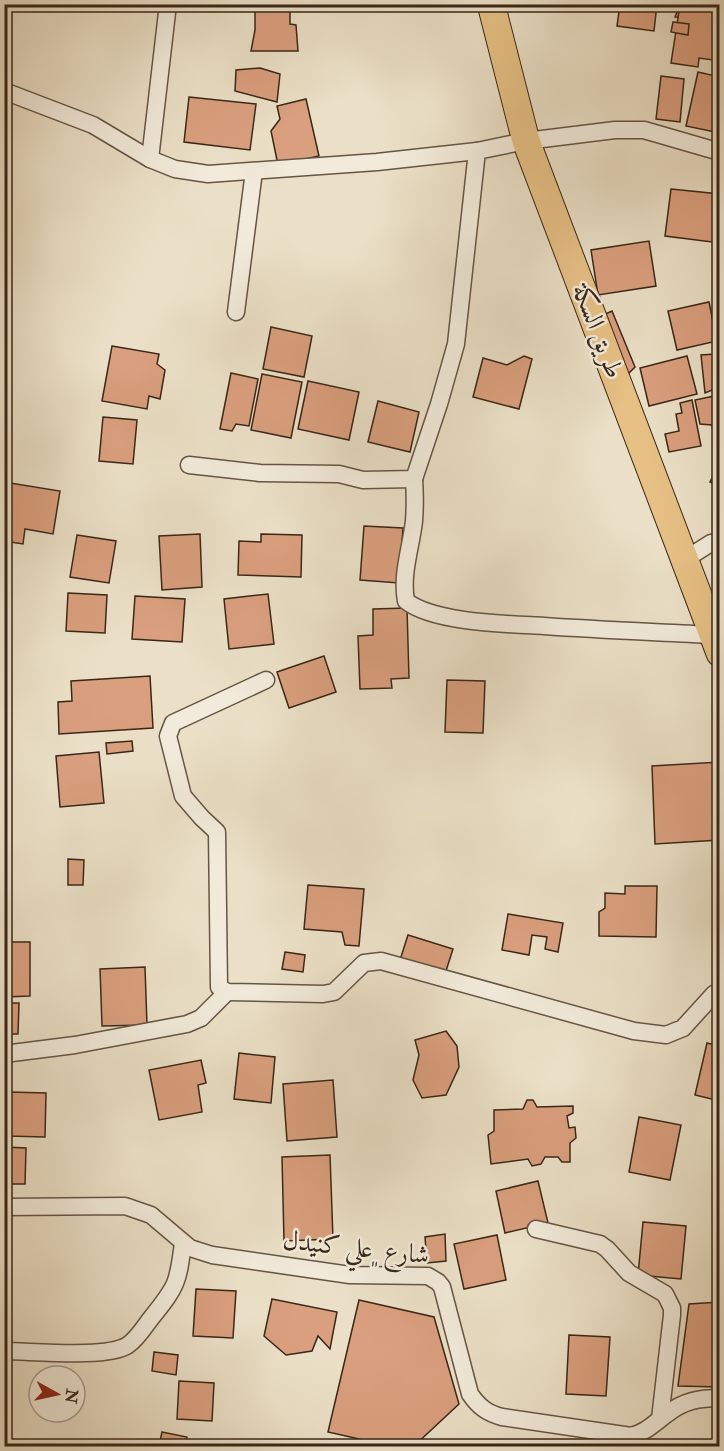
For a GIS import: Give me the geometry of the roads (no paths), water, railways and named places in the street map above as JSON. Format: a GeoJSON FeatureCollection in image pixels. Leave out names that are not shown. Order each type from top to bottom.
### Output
{"type":"FeatureCollection","features":[{"type":"Feature","properties":{"kind":"main road","name":"طريق السكة"},"geometry":{"type":"LineString","coordinates":[[491,4],[525,141],[718,648]]}},
{"type":"Feature","properties":{"kind":"street"},"geometry":{"type":"LineString","coordinates":[[150,159],[168,4]]}},
{"type":"Feature","properties":{"kind":"street"},"geometry":{"type":"LineString","coordinates":[[4,91],[93,126],[150,159],[175,169],[208,174],[377,162],[477,151],[525,141],[615,130],[644,130],[720,152]]}},
{"type":"Feature","properties":{"kind":"street"},"geometry":{"type":"LineString","coordinates":[[477,151],[456,344],[414,478],[414,521],[407,556],[406,601],[436,614],[477,621],[718,648]]}},
{"type":"Feature","properties":{"kind":"street"},"geometry":{"type":"LineString","coordinates":[[236,312],[254,171]]}},
{"type":"Feature","properties":{"kind":"street"},"geometry":{"type":"LineString","coordinates":[[189,465],[260,473],[339,474],[363,480],[414,478]]}},
{"type":"Feature","properties":{"kind":"street"},"geometry":{"type":"LineString","coordinates":[[684,560],[711,543],[720,541]]}},
{"type":"Feature","properties":{"kind":"street"},"geometry":{"type":"LineString","coordinates":[[266,680],[173,723],[168,736],[183,796],[218,832],[219,987],[227,992],[334,993],[364,963],[381,961],[634,1031],[666,1035],[682,1028],[714,994],[720,991]]}},
{"type":"Feature","properties":{"kind":"street"},"geometry":{"type":"LineString","coordinates":[[4,1054],[75,1045],[187,1024],[201,1018],[227,992]]}},
{"type":"Feature","properties":{"kind":"street","name":"شارع ﮼علي كنيدل"},"geometry":{"type":"LineString","coordinates":[[4,1207],[125,1206],[151,1215],[190,1248],[212,1255],[350,1275],[434,1278],[442,1287],[470,1394],[478,1405],[489,1413],[502,1417],[623,1436],[651,1432],[678,1406],[688,1402],[699,1398],[720,1398]]}},
{"type":"Feature","properties":{"kind":"street"},"geometry":{"type":"LineString","coordinates":[[536,1229],[600,1244],[629,1273],[665,1294],[672,1308],[672,1315],[651,1432]]}},
{"type":"Feature","properties":{"kind":"street"},"geometry":{"type":"LineString","coordinates":[[4,1351],[115,1352],[130,1344],[164,1303],[175,1285],[180,1269],[183,1243]]}}]}
